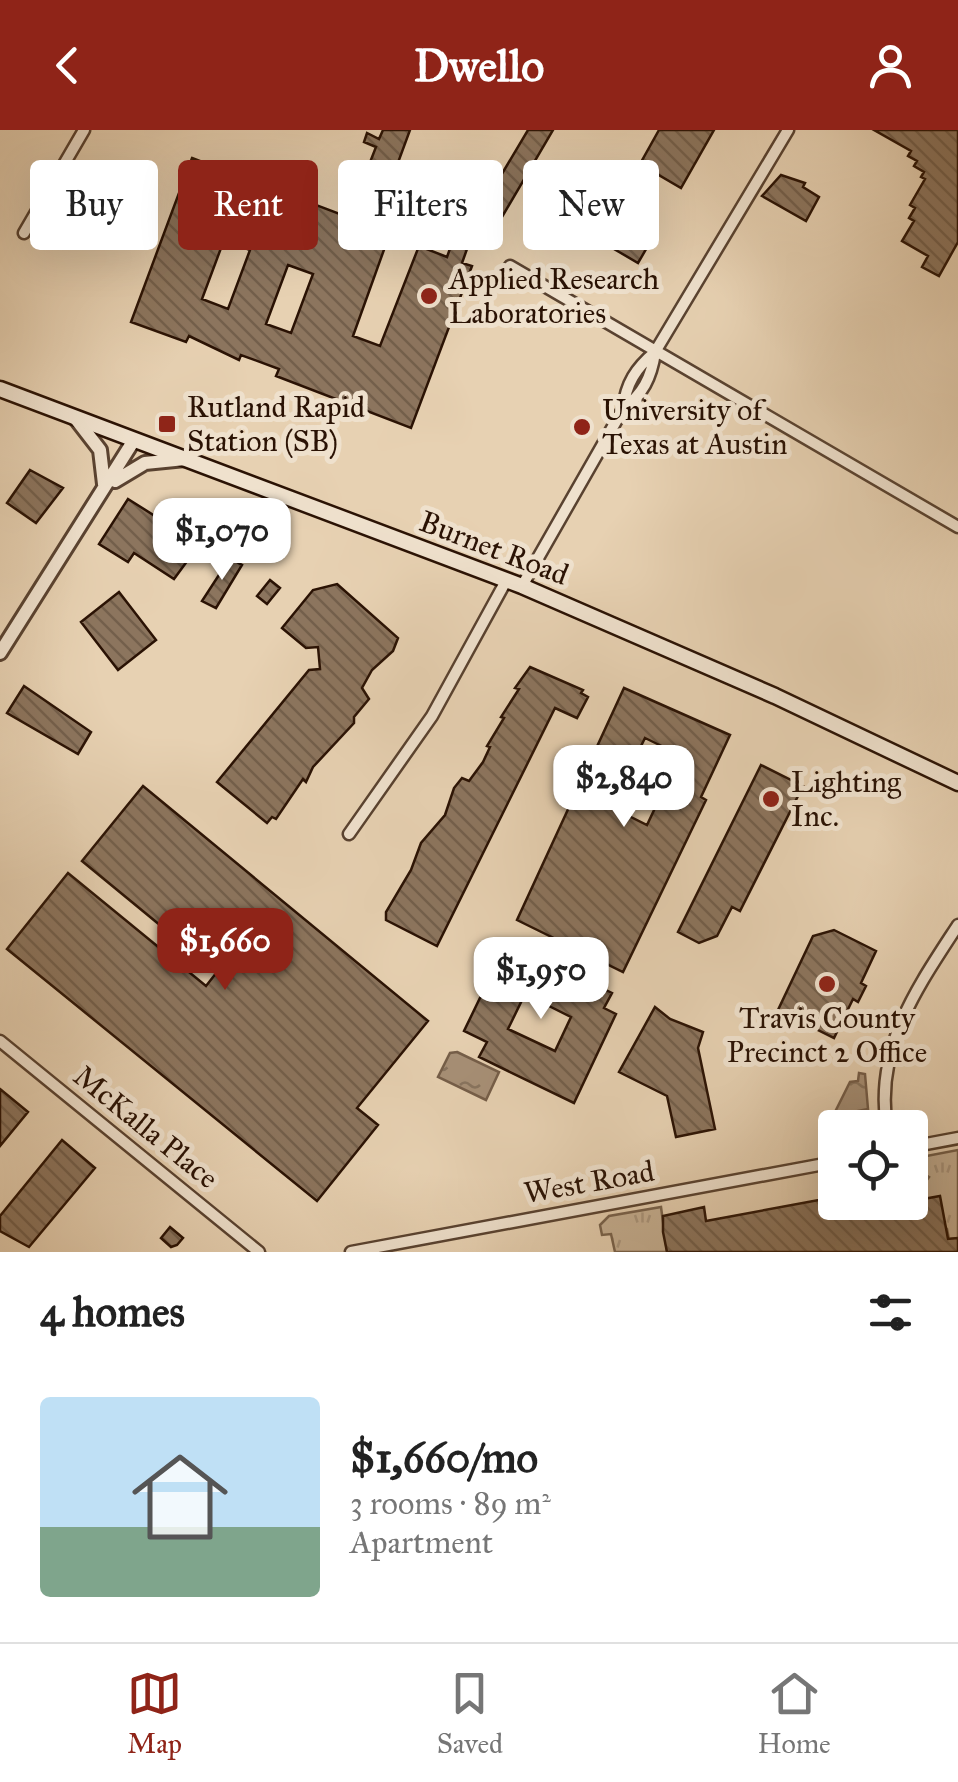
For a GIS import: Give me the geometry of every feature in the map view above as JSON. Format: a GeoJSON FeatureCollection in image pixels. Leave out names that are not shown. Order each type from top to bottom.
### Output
{"type":"FeatureCollection","features":[{"type":"Feature","properties":{"kind":"main road","name":"Burnet Road"},"geometry":{"type":"LineString","coordinates":[[0,389],[522,586],[775,696],[958,783]]}},
{"type":"Feature","properties":{"kind":"street"},"geometry":{"type":"LineString","coordinates":[[24,233],[84,130]]}},
{"type":"Feature","properties":{"kind":"street"},"geometry":{"type":"LineString","coordinates":[[522,586],[623,408],[625,390],[638,366],[655,352],[788,130]]}},
{"type":"Feature","properties":{"kind":"street"},"geometry":{"type":"LineString","coordinates":[[510,266],[955,523]]}},
{"type":"Feature","properties":{"kind":"street"},"geometry":{"type":"LineString","coordinates":[[74,417],[101,452],[102,493]]}},
{"type":"Feature","properties":{"kind":"street"},"geometry":{"type":"LineString","coordinates":[[0,653],[134,440]]}},
{"type":"Feature","properties":{"kind":"street"},"geometry":{"type":"LineString","coordinates":[[102,493],[134,467],[186,459]]}},
{"type":"Feature","properties":{"kind":"street"},"geometry":{"type":"LineString","coordinates":[[349,834],[432,716],[506,581]]}},
{"type":"Feature","properties":{"kind":"street"},"geometry":{"type":"LineString","coordinates":[[886,1110],[894,1034],[958,925]]}},
{"type":"Feature","properties":{"kind":"street","name":"McKalla Place"},"geometry":{"type":"LineString","coordinates":[[0,1041],[259,1252]]}},
{"type":"Feature","properties":{"kind":"street"},"geometry":{"type":"LineString","coordinates":[[928,1144],[958,1138]]}},
{"type":"Feature","properties":{"kind":"street","name":"West Road"},"geometry":{"type":"LineString","coordinates":[[351,1252],[818,1165]]}},
{"type":"Feature","properties":{"kind":"green space"},"geometry":{"type":"Polygon","coordinates":[[[958,1150],[958,1238],[949,1239],[947,1229],[928,1214],[928,1156],[958,1150]]]}},
{"type":"Feature","properties":{"kind":"green space"},"geometry":{"type":"Polygon","coordinates":[[[661,1207],[667,1252],[615,1252],[611,1234],[602,1235],[600,1225],[609,1216],[661,1207]]]}},
{"type":"Feature","properties":{"kind":"water"},"geometry":{"type":"Polygon","coordinates":[[[457,1052],[499,1072],[486,1100],[438,1077],[450,1053],[457,1052]]]}},
{"type":"Feature","properties":{"kind":"water"},"geometry":{"type":"Polygon","coordinates":[[[859,1073],[865,1074],[868,1109],[836,1110],[850,1082],[858,1081],[859,1073]]]}},
{"type":"Feature","properties":{"kind":"building"},"geometry":{"type":"Polygon","coordinates":[[[383,130],[410,130],[399,160],[371,160],[376,147],[364,142],[367,133],[379,139],[383,130]]]}},
{"type":"Feature","properties":{"kind":"building"},"geometry":{"type":"Polygon","coordinates":[[[528,130],[553,130],[535,160],[523,160],[523,181],[503,215],[503,172],[528,130]]]}},
{"type":"Feature","properties":{"kind":"building"},"geometry":{"type":"Polygon","coordinates":[[[659,130],[714,130],[681,188],[659,175],[659,160],[642,160],[659,130]]]}},
{"type":"Feature","properties":{"kind":"building"},"geometry":{"type":"Polygon","coordinates":[[[874,130],[958,130],[958,242],[939,276],[922,267],[928,256],[902,241],[914,221],[909,218],[915,208],[910,205],[925,179],[921,177],[924,172],[914,166],[917,161],[908,156],[911,151],[874,130]]]}},
{"type":"Feature","properties":{"kind":"building"},"geometry":{"type":"Polygon","coordinates":[[[781,175],[805,183],[803,187],[819,197],[806,221],[762,196],[781,175]]]}},
{"type":"Feature","properties":{"kind":"building","name":"Applied Research Laboratories"},"geometry":{"type":"Polygon","coordinates":[[[178,196],[178,250],[220,250],[202,299],[228,309],[250,250],[318,250],[318,206],[338,213],[338,250],[384,250],[353,336],[380,346],[417,250],[447,257],[450,250],[467,250],[462,263],[472,266],[411,428],[276,376],[279,369],[241,355],[239,360],[189,336],[186,342],[131,322],[178,196]],[[288,265],[266,324],[291,333],[313,274],[288,265]]]}},
{"type":"Feature","properties":{"kind":"building"},"geometry":{"type":"Polygon","coordinates":[[[616,250],[646,250],[638,263],[616,250]]]}},
{"type":"Feature","properties":{"kind":"building"},"geometry":{"type":"Polygon","coordinates":[[[30,470],[63,488],[36,523],[7,503],[30,470]]]}},
{"type":"Feature","properties":{"kind":"building"},"geometry":{"type":"Polygon","coordinates":[[[128,499],[155,516],[159,510],[204,538],[174,579],[134,553],[128,562],[99,544],[128,499]]]}},
{"type":"Feature","properties":{"kind":"building"},"geometry":{"type":"Polygon","coordinates":[[[230,558],[242,565],[216,608],[202,601],[230,558]]]}},
{"type":"Feature","properties":{"kind":"building"},"geometry":{"type":"Polygon","coordinates":[[[270,580],[280,588],[267,604],[257,596],[270,580]]]}},
{"type":"Feature","properties":{"kind":"building"},"geometry":{"type":"Polygon","coordinates":[[[337,584],[398,638],[393,651],[372,670],[362,688],[369,699],[354,717],[354,723],[313,767],[306,782],[303,779],[276,819],[272,817],[267,823],[217,782],[309,670],[320,669],[318,647],[306,648],[282,628],[313,590],[337,584]]]}},
{"type":"Feature","properties":{"kind":"building"},"geometry":{"type":"Polygon","coordinates":[[[119,592],[156,640],[118,670],[81,622],[119,592]]]}},
{"type":"Feature","properties":{"kind":"building"},"geometry":{"type":"Polygon","coordinates":[[[530,667],[583,690],[581,693],[588,697],[577,718],[555,708],[437,946],[386,920],[386,912],[411,870],[421,843],[445,815],[454,788],[462,778],[469,781],[483,762],[490,747],[487,746],[504,718],[501,717],[519,689],[515,688],[530,667]]]}},
{"type":"Feature","properties":{"kind":"building"},"geometry":{"type":"Polygon","coordinates":[[[24,686],[91,732],[78,754],[7,713],[24,686]]]}},
{"type":"Feature","properties":{"kind":"building"},"geometry":{"type":"Polygon","coordinates":[[[624,688],[730,735],[701,797],[706,800],[623,972],[517,920],[624,688]],[[645,738],[611,807],[647,825],[680,755],[645,738]]]}},
{"type":"Feature","properties":{"kind":"building"},"geometry":{"type":"Polygon","coordinates":[[[761,765],[803,786],[740,911],[732,907],[717,936],[699,943],[678,932],[761,765]]]}},
{"type":"Feature","properties":{"kind":"building"},"geometry":{"type":"Polygon","coordinates":[[[143,786],[428,1021],[357,1108],[378,1125],[317,1201],[7,949],[68,873],[206,986],[217,972],[82,861],[143,786]]]}},
{"type":"Feature","properties":{"kind":"building","name":"Travis County Precinct 2 Office"},"geometry":{"type":"Polygon","coordinates":[[[834,930],[876,951],[861,983],[866,986],[858,1002],[853,999],[834,1038],[778,1010],[813,936],[834,930]]]}},
{"type":"Feature","properties":{"kind":"building"},"geometry":{"type":"Polygon","coordinates":[[[507,942],[612,993],[604,1008],[616,1014],[574,1103],[479,1057],[487,1042],[464,1031],[507,942]],[[525,994],[508,1029],[555,1051],[571,1017],[525,994]]]}},
{"type":"Feature","properties":{"kind":"building"},"geometry":{"type":"Polygon","coordinates":[[[655,1007],[670,1019],[703,1032],[698,1048],[715,1129],[676,1137],[667,1096],[619,1072],[655,1007]]]}},
{"type":"Feature","properties":{"kind":"building"},"geometry":{"type":"Polygon","coordinates":[[[0,1089],[28,1112],[0,1146],[0,1089]]]}},
{"type":"Feature","properties":{"kind":"building"},"geometry":{"type":"Polygon","coordinates":[[[62,1140],[95,1168],[29,1247],[0,1231],[0,1216],[62,1140]]]}},
{"type":"Feature","properties":{"kind":"building"},"geometry":{"type":"Polygon","coordinates":[[[940,1196],[948,1239],[958,1238],[958,1252],[667,1252],[663,1232],[663,1216],[704,1207],[706,1221],[818,1200],[818,1220],[928,1220],[928,1198],[940,1196]]]}},
{"type":"Feature","properties":{"kind":"building"},"geometry":{"type":"Polygon","coordinates":[[[170,1227],[183,1238],[171,1247],[161,1238],[170,1227]]]}},
{"type":"Feature","properties":{"kind":"place","name":"Applied Research Laboratories"},"geometry":{"type":"Point","coordinates":[429,296]}},
{"type":"Feature","properties":{"kind":"place","name":"Rutland Rapid Station (SB)"},"geometry":{"type":"Point","coordinates":[167,424]}},
{"type":"Feature","properties":{"kind":"place","name":"University of Texas at Austin"},"geometry":{"type":"Point","coordinates":[582,427]}},
{"type":"Feature","properties":{"kind":"place","name":"Lighting Inc."},"geometry":{"type":"Point","coordinates":[771,799]}},
{"type":"Feature","properties":{"kind":"place","name":"Travis County Precinct 2 Office"},"geometry":{"type":"Point","coordinates":[827,984]}}]}
